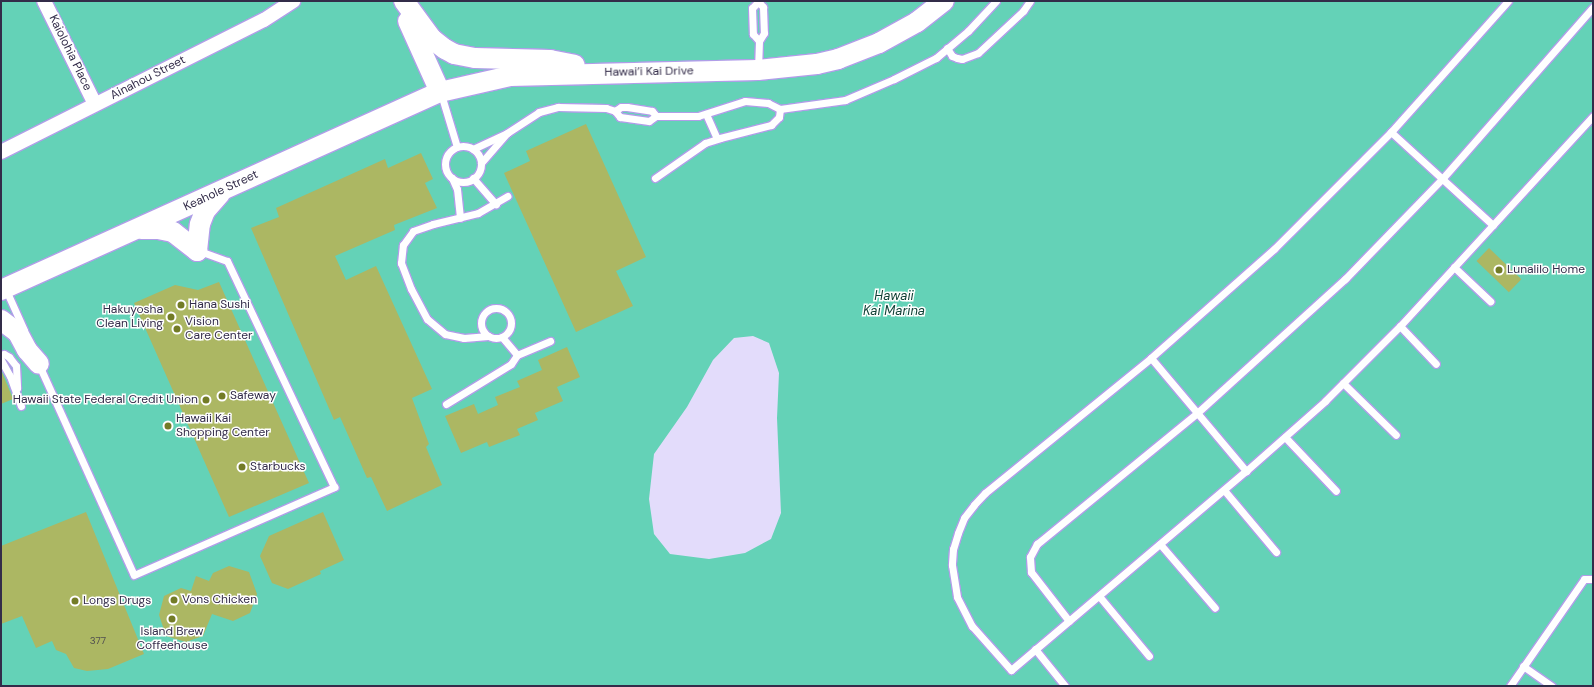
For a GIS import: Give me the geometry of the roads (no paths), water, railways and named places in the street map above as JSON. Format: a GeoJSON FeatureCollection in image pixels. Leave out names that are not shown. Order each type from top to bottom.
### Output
{"type":"FeatureCollection","features":[{"type":"Feature","properties":{"kind":"main road"},"geometry":{"type":"LineString","coordinates":[[400,1],[440,92]]}},
{"type":"Feature","properties":{"kind":"main road"},"geometry":{"type":"LineString","coordinates":[[404,1],[432,39],[445,49],[459,56],[475,58],[550,60],[615,73]]}},
{"type":"Feature","properties":{"kind":"main road","name":"Hawai’i Kai Drive"},"geometry":{"type":"LineString","coordinates":[[440,92],[510,76],[758,70],[817,64],[859,52],[898,33],[944,1]]}},
{"type":"Feature","properties":{"kind":"main road","name":"Keahole Street"},"geometry":{"type":"LineString","coordinates":[[3,290],[140,229],[424,97],[440,92]]}},
{"type":"Feature","properties":{"kind":"main road"},"geometry":{"type":"LineString","coordinates":[[197,251],[200,224],[205,211],[223,190]]}},
{"type":"Feature","properties":{"kind":"main road"},"geometry":{"type":"LineString","coordinates":[[140,229],[158,229],[173,232],[197,251]]}},
{"type":"Feature","properties":{"kind":"main road"},"geometry":{"type":"LineString","coordinates":[[1,320],[18,333],[27,350],[39,364]]}},
{"type":"Feature","properties":{"kind":"street","name":"Kaiolohia Place"},"geometry":{"type":"LineString","coordinates":[[44,1],[95,104]]}},
{"type":"Feature","properties":{"kind":"street","name":"Ainahou Street"},"geometry":{"type":"LineString","coordinates":[[1,152],[264,20],[293,1]]}},
{"type":"Feature","properties":{"kind":"lane"},"geometry":{"type":"LineString","coordinates":[[616,110],[620,117],[649,121],[656,116],[698,116],[744,101],[768,103],[780,109],[845,100],[929,62],[968,31],[996,1]]}},
{"type":"Feature","properties":{"kind":"lane"},"geometry":{"type":"LineString","coordinates":[[947,48],[952,56],[957,58],[978,53],[1023,11],[1030,1]]}},
{"type":"Feature","properties":{"kind":"lane"},"geometry":{"type":"LineString","coordinates":[[1508,1],[1391,132],[1274,249],[1151,358],[985,493],[969,511],[959,529],[953,549],[952,573],[957,597],[968,619],[1011,670],[1224,490],[1344,383],[1400,326],[1593,116]]}},
{"type":"Feature","properties":{"kind":"lane"},"geometry":{"type":"LineString","coordinates":[[758,40],[764,33],[763,7],[758,2],[752,8],[753,34],[758,40],[758,70]]}},
{"type":"Feature","properties":{"kind":"lane"},"geometry":{"type":"LineString","coordinates":[[1069,621],[1031,572],[1030,557],[1032,550],[1037,544],[1197,413],[1345,278],[1442,179],[1593,7]]}},
{"type":"Feature","properties":{"kind":"lane"},"geometry":{"type":"LineString","coordinates":[[440,92],[457,147]]}},
{"type":"Feature","properties":{"kind":"lane"},"geometry":{"type":"LineString","coordinates":[[473,149],[507,133],[539,112],[558,107],[582,106],[616,110],[621,107],[627,107],[652,111],[656,116]]}},
{"type":"Feature","properties":{"kind":"lane"},"geometry":{"type":"LineString","coordinates":[[655,178],[705,143],[771,125],[779,117],[780,109]]}},
{"type":"Feature","properties":{"kind":"lane"},"geometry":{"type":"LineString","coordinates":[[706,114],[716,139]]}},
{"type":"Feature","properties":{"kind":"lane"},"geometry":{"type":"LineString","coordinates":[[1391,132],[1493,225]]}},
{"type":"Feature","properties":{"kind":"lane"},"geometry":{"type":"LineString","coordinates":[[452,178],[464,182],[473,178],[478,173],[481,163],[507,133]]}},
{"type":"Feature","properties":{"kind":"lane"},"geometry":{"type":"LineString","coordinates":[[460,218],[457,189],[448,173],[446,161],[448,155],[457,147],[468,146],[480,157],[481,163]]}},
{"type":"Feature","properties":{"kind":"lane"},"geometry":{"type":"LineString","coordinates":[[473,178],[496,204]]}},
{"type":"Feature","properties":{"kind":"lane"},"geometry":{"type":"LineString","coordinates":[[488,336],[482,328],[482,319],[488,311],[498,309],[506,312],[511,321],[509,330],[502,337],[498,338],[488,336],[464,338],[445,334],[427,319],[411,289],[401,263],[403,245],[413,231],[478,213],[508,196]]}},
{"type":"Feature","properties":{"kind":"lane"},"geometry":{"type":"LineString","coordinates":[[3,290],[39,364],[134,575],[334,487],[227,261],[197,251]]}},
{"type":"Feature","properties":{"kind":"lane"},"geometry":{"type":"LineString","coordinates":[[1454,267],[1490,301]]}},
{"type":"Feature","properties":{"kind":"lane"},"geometry":{"type":"LineString","coordinates":[[1400,326],[1436,364]]}},
{"type":"Feature","properties":{"kind":"lane"},"geometry":{"type":"LineString","coordinates":[[502,337],[517,355]]}},
{"type":"Feature","properties":{"kind":"lane"},"geometry":{"type":"LineString","coordinates":[[446,404],[511,364],[517,355],[550,341]]}},
{"type":"Feature","properties":{"kind":"lane"},"geometry":{"type":"LineString","coordinates":[[1,355],[4,354],[9,357],[16,366],[17,392]]}},
{"type":"Feature","properties":{"kind":"lane"},"geometry":{"type":"LineString","coordinates":[[1151,358],[1246,471]]}},
{"type":"Feature","properties":{"kind":"lane"},"geometry":{"type":"LineString","coordinates":[[1,360],[17,392],[21,406]]}},
{"type":"Feature","properties":{"kind":"lane"},"geometry":{"type":"LineString","coordinates":[[1344,383],[1396,435]]}},
{"type":"Feature","properties":{"kind":"lane"},"geometry":{"type":"LineString","coordinates":[[1285,437],[1336,491]]}},
{"type":"Feature","properties":{"kind":"lane"},"geometry":{"type":"LineString","coordinates":[[1224,490],[1276,552]]}},
{"type":"Feature","properties":{"kind":"lane"},"geometry":{"type":"LineString","coordinates":[[1160,544],[1215,608]]}},
{"type":"Feature","properties":{"kind":"lane"},"geometry":{"type":"LineString","coordinates":[[1510,686],[1584,579],[1593,578]]}},
{"type":"Feature","properties":{"kind":"lane"},"geometry":{"type":"LineString","coordinates":[[1099,596],[1149,656]]}},
{"type":"Feature","properties":{"kind":"lane"},"geometry":{"type":"LineString","coordinates":[[1036,649],[1065,686]]}},
{"type":"Feature","properties":{"kind":"lane"},"geometry":{"type":"LineString","coordinates":[[1523,666],[1552,686]]}},
{"type":"Feature","properties":{"kind":"water","name":"Hawaii Kai Marina"},"geometry":{"type":"Polygon","coordinates":[[[1,1],[1593,1],[1593,686],[1,686],[1,1]],[[753,336],[734,338],[713,360],[687,407],[654,454],[649,499],[654,534],[670,554],[709,559],[745,553],[771,539],[781,513],[777,418],[779,373],[769,343],[753,336]]]}},
{"type":"Feature","properties":{"kind":"place","name":"Lunalilo Home"},"geometry":{"type":"Point","coordinates":[1499,270]}},
{"type":"Feature","properties":{"kind":"place","name":"Hana Sushi"},"geometry":{"type":"Point","coordinates":[181,305]}},
{"type":"Feature","properties":{"kind":"place","name":"Hakuyosha Clean Living"},"geometry":{"type":"Point","coordinates":[171,317]}},
{"type":"Feature","properties":{"kind":"place","name":"Vision Care Center"},"geometry":{"type":"Point","coordinates":[177,329]}},
{"type":"Feature","properties":{"kind":"place","name":"Safeway"},"geometry":{"type":"Point","coordinates":[222,396]}},
{"type":"Feature","properties":{"kind":"place","name":"Hawaii State Federal Credit Union"},"geometry":{"type":"Point","coordinates":[206,400]}},
{"type":"Feature","properties":{"kind":"place","name":"Hawaii Kai Shopping Center"},"geometry":{"type":"Point","coordinates":[168,426]}},
{"type":"Feature","properties":{"kind":"place","name":"Starbucks"},"geometry":{"type":"Point","coordinates":[242,467]}},
{"type":"Feature","properties":{"kind":"place","name":"Vons Chicken"},"geometry":{"type":"Point","coordinates":[174,600]}},
{"type":"Feature","properties":{"kind":"place","name":"Longs Drugs"},"geometry":{"type":"Point","coordinates":[75,601]}},
{"type":"Feature","properties":{"kind":"place","name":"Island Brew Coffeehouse"},"geometry":{"type":"Point","coordinates":[172,619]}}]}
